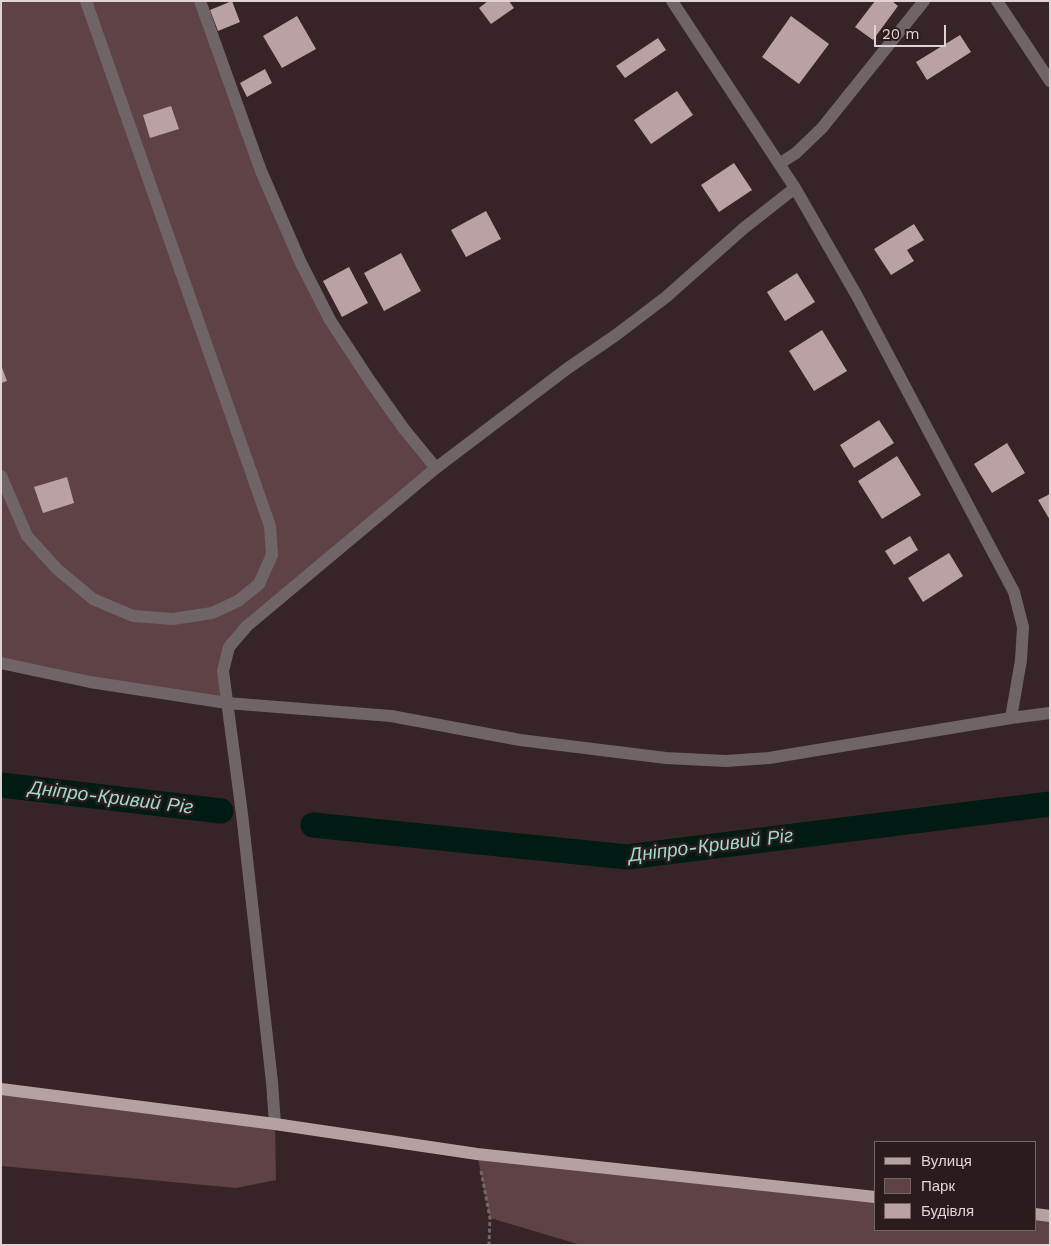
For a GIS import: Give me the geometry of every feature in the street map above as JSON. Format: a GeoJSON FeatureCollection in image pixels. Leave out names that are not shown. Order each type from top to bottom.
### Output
{"type":"FeatureCollection","features":[{"type":"Feature","properties":{"kind":"main road"},"geometry":{"type":"LineString","coordinates":[[1,1089],[275,1124],[477,1154],[874,1197]]}},
{"type":"Feature","properties":{"kind":"main road"},"geometry":{"type":"LineString","coordinates":[[1036,1214],[1050,1216]]}},
{"type":"Feature","properties":{"kind":"street"},"geometry":{"type":"LineString","coordinates":[[1,476],[26,536],[56,569],[93,599],[133,616],[172,619],[212,613],[238,601],[259,584],[272,554],[270,526],[86,1]]}},
{"type":"Feature","properties":{"kind":"street"},"geometry":{"type":"LineString","coordinates":[[200,1],[261,171],[300,261],[330,320],[370,381],[404,429],[436,468]]}},
{"type":"Feature","properties":{"kind":"street"},"geometry":{"type":"LineString","coordinates":[[672,1],[795,188],[857,296],[1014,592],[1023,627],[1021,660],[1011,718]]}},
{"type":"Feature","properties":{"kind":"street"},"geometry":{"type":"LineString","coordinates":[[779,164],[796,153],[822,128],[924,1]]}},
{"type":"Feature","properties":{"kind":"street"},"geometry":{"type":"LineString","coordinates":[[997,1],[1050,81]]}},
{"type":"Feature","properties":{"kind":"street"},"geometry":{"type":"LineString","coordinates":[[275,1124],[271,1072],[242,814],[223,671],[229,647],[247,626],[436,468],[568,368],[616,335],[666,296],[744,228],[795,188]]}},
{"type":"Feature","properties":{"kind":"street"},"geometry":{"type":"LineString","coordinates":[[1,663],[90,682],[227,703],[391,716],[520,740],[666,758],[726,761],[769,758],[1050,713]]}},
{"type":"Feature","properties":{"kind":"path"},"geometry":{"type":"LineString","coordinates":[[477,1154],[490,1218],[489,1245]]}},
{"type":"Feature","properties":{"kind":"green space"},"geometry":{"type":"Polygon","coordinates":[[[1,1],[196,1],[330,320],[436,468],[229,647],[227,703],[1,663],[1,1]]]}},
{"type":"Feature","properties":{"kind":"green space"},"geometry":{"type":"Polygon","coordinates":[[[1,1089],[275,1124],[276,1180],[236,1188],[1,1166],[1,1089]]]}},
{"type":"Feature","properties":{"kind":"green space"},"geometry":{"type":"Polygon","coordinates":[[[477,1154],[874,1197],[874,1231],[1036,1231],[1036,1214],[1050,1216],[1050,1245],[581,1245],[490,1218],[477,1154]]]}},
{"type":"Feature","properties":{"kind":"building"},"geometry":{"type":"Polygon","coordinates":[[[232,1],[240,22],[218,31],[210,10],[232,1]]]}},
{"type":"Feature","properties":{"kind":"building"},"geometry":{"type":"Polygon","coordinates":[[[488,1],[509,1],[514,8],[491,24],[479,8],[488,1]]]}},
{"type":"Feature","properties":{"kind":"building"},"geometry":{"type":"Polygon","coordinates":[[[875,1],[892,1],[898,6],[873,40],[855,27],[875,1]]]}},
{"type":"Feature","properties":{"kind":"building"},"geometry":{"type":"Polygon","coordinates":[[[297,16],[316,49],[282,68],[263,36],[297,16]]]}},
{"type":"Feature","properties":{"kind":"building"},"geometry":{"type":"Polygon","coordinates":[[[791,16],[829,44],[799,84],[762,57],[791,16]]]}},
{"type":"Feature","properties":{"kind":"building"},"geometry":{"type":"Polygon","coordinates":[[[960,35],[971,52],[927,80],[916,62],[960,35]]]}},
{"type":"Feature","properties":{"kind":"building"},"geometry":{"type":"Polygon","coordinates":[[[658,38],[666,50],[625,78],[616,66],[658,38]]]}},
{"type":"Feature","properties":{"kind":"building"},"geometry":{"type":"Polygon","coordinates":[[[265,69],[272,83],[247,97],[240,83],[265,69]]]}},
{"type":"Feature","properties":{"kind":"building"},"geometry":{"type":"Polygon","coordinates":[[[677,91],[693,115],[651,144],[634,120],[677,91]]]}},
{"type":"Feature","properties":{"kind":"building"},"geometry":{"type":"Polygon","coordinates":[[[171,106],[179,129],[150,138],[143,115],[171,106]]]}},
{"type":"Feature","properties":{"kind":"building"},"geometry":{"type":"Polygon","coordinates":[[[734,163],[752,190],[719,212],[701,185],[734,163]]]}},
{"type":"Feature","properties":{"kind":"building"},"geometry":{"type":"Polygon","coordinates":[[[486,211],[501,239],[466,257],[451,230],[486,211]]]}},
{"type":"Feature","properties":{"kind":"building"},"geometry":{"type":"Polygon","coordinates":[[[914,224],[924,240],[907,250],[914,261],[891,275],[874,249],[914,224]]]}},
{"type":"Feature","properties":{"kind":"building"},"geometry":{"type":"Polygon","coordinates":[[[401,253],[421,291],[384,311],[364,273],[401,253]]]}},
{"type":"Feature","properties":{"kind":"building"},"geometry":{"type":"Polygon","coordinates":[[[349,267],[368,303],[342,317],[323,281],[349,267]]]}},
{"type":"Feature","properties":{"kind":"building"},"geometry":{"type":"Polygon","coordinates":[[[797,273],[815,302],[785,321],[767,292],[797,273]]]}},
{"type":"Feature","properties":{"kind":"building"},"geometry":{"type":"Polygon","coordinates":[[[822,330],[847,371],[814,391],[789,351],[822,330]]]}},
{"type":"Feature","properties":{"kind":"building"},"geometry":{"type":"Polygon","coordinates":[[[1,365],[7,381],[1,383],[1,365]]]}},
{"type":"Feature","properties":{"kind":"building"},"geometry":{"type":"Polygon","coordinates":[[[879,420],[894,443],[854,468],[840,445],[879,420]]]}},
{"type":"Feature","properties":{"kind":"building"},"geometry":{"type":"Polygon","coordinates":[[[1007,443],[1025,473],[992,493],[974,464],[1007,443]]]}},
{"type":"Feature","properties":{"kind":"building"},"geometry":{"type":"Polygon","coordinates":[[[897,456],[921,495],[882,519],[858,481],[897,456]]]}},
{"type":"Feature","properties":{"kind":"building"},"geometry":{"type":"Polygon","coordinates":[[[67,477],[74,503],[43,513],[34,487],[67,477]]]}},
{"type":"Feature","properties":{"kind":"building"},"geometry":{"type":"Polygon","coordinates":[[[1050,494],[1050,520],[1038,500],[1050,494]]]}},
{"type":"Feature","properties":{"kind":"building"},"geometry":{"type":"Polygon","coordinates":[[[910,536],[918,550],[894,565],[885,551],[910,536]]]}},
{"type":"Feature","properties":{"kind":"building"},"geometry":{"type":"Polygon","coordinates":[[[949,553],[963,576],[923,602],[908,578],[949,553]]]}},
{"type":"Feature","properties":{"kind":"waterway","name":"Дніпро-Кривий Ріг"},"geometry":{"type":"LineString","coordinates":[[1,785],[221,811]]}},
{"type":"Feature","properties":{"kind":"waterway","name":"Дніпро-Кривий Ріг"},"geometry":{"type":"LineString","coordinates":[[313,825],[627,857],[1050,804]]}}]}
